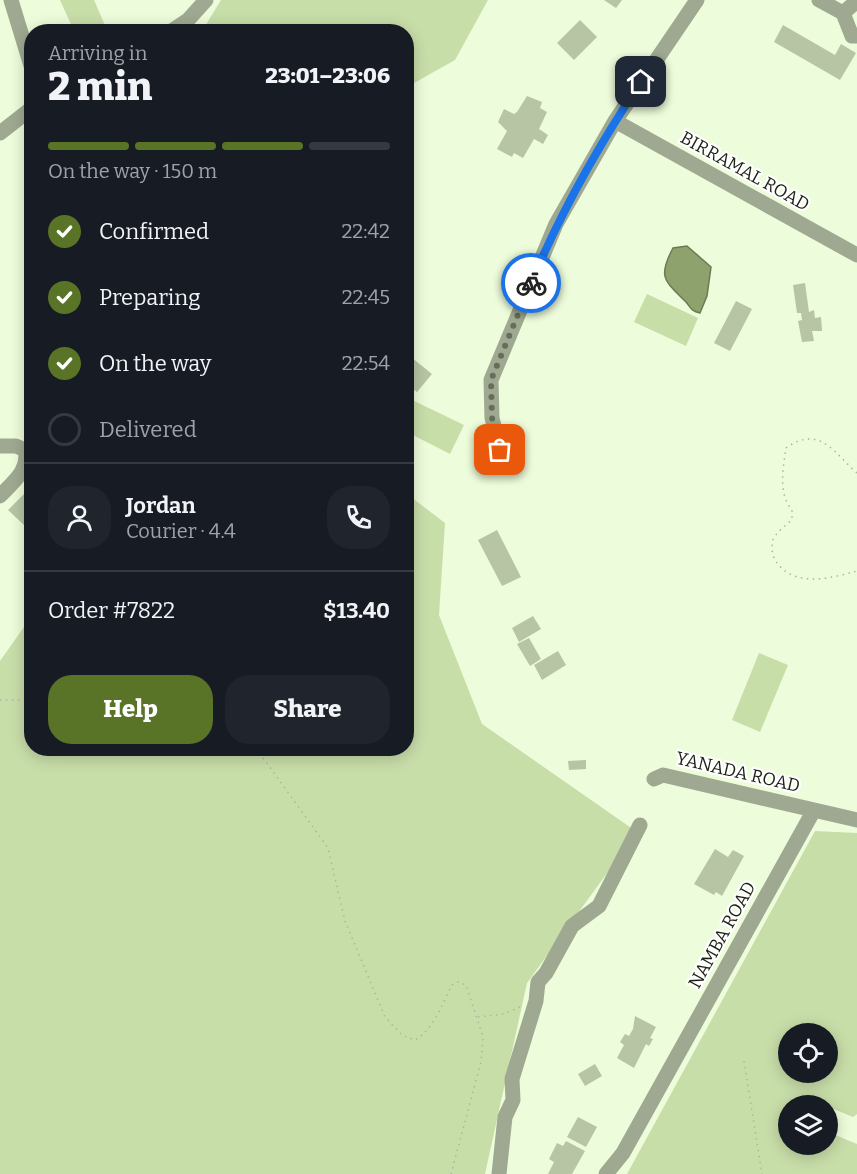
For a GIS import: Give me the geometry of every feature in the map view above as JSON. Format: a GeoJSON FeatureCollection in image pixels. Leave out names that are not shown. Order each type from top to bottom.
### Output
{"type":"FeatureCollection","features":[{"type":"Feature","properties":{"kind":"street"},"geometry":{"type":"LineString","coordinates":[[11,0],[24,43]]}},
{"type":"Feature","properties":{"kind":"street"},"geometry":{"type":"LineString","coordinates":[[182,24],[206,0]]}},
{"type":"Feature","properties":{"kind":"street"},"geometry":{"type":"LineString","coordinates":[[504,466],[492,418],[491,380],[556,224],[615,121],[697,0]]}},
{"type":"Feature","properties":{"kind":"street"},"geometry":{"type":"LineString","coordinates":[[819,0],[843,14],[852,36],[857,36]]}},
{"type":"Feature","properties":{"kind":"street"},"geometry":{"type":"LineString","coordinates":[[843,14],[857,1]]}},
{"type":"Feature","properties":{"kind":"street"},"geometry":{"type":"LineString","coordinates":[[0,133],[24,114]]}},
{"type":"Feature","properties":{"kind":"street","name":"BIRRAMAL ROAD"},"geometry":{"type":"LineString","coordinates":[[615,121],[857,255]]}},
{"type":"Feature","properties":{"kind":"street"},"geometry":{"type":"LineString","coordinates":[[0,446],[16,446],[24,450]]}},
{"type":"Feature","properties":{"kind":"street"},"geometry":{"type":"LineString","coordinates":[[0,496],[22,473],[24,468]]}},
{"type":"Feature","properties":{"kind":"street","name":"YANADA ROAD"},"geometry":{"type":"LineString","coordinates":[[654,779],[663,775],[814,810]]}},
{"type":"Feature","properties":{"kind":"street"},"geometry":{"type":"LineString","coordinates":[[814,810],[857,820]]}},
{"type":"Feature","properties":{"kind":"street","name":"NAMBA ROAD"},"geometry":{"type":"LineString","coordinates":[[606,1174],[623,1153],[814,810]]}},
{"type":"Feature","properties":{"kind":"street"},"geometry":{"type":"LineString","coordinates":[[499,1174],[505,1117],[513,1100],[512,1079],[536,1001],[538,982],[546,973],[572,926],[599,906],[640,825]]}},
{"type":"Feature","properties":{"kind":"path"},"geometry":{"type":"LineString","coordinates":[[857,473],[825,442],[816,439],[801,440],[786,448],[783,492],[785,501],[792,510],[792,519],[777,534],[773,541],[772,551],[775,561],[795,577],[821,579],[857,571]]}},
{"type":"Feature","properties":{"kind":"path"},"geometry":{"type":"LineString","coordinates":[[0,700],[24,699]]}},
{"type":"Feature","properties":{"kind":"path"},"geometry":{"type":"LineString","coordinates":[[262,756],[328,848],[345,921],[384,1017],[402,1035],[415,1040],[421,1037],[452,985],[458,982],[466,985],[483,1037],[481,1062],[451,1174]]}},
{"type":"Feature","properties":{"kind":"path"},"geometry":{"type":"LineString","coordinates":[[478,1017],[504,1014],[536,1001]]}},
{"type":"Feature","properties":{"kind":"path"},"geometry":{"type":"LineString","coordinates":[[744,1061],[762,1174]]}},
{"type":"Feature","properties":{"kind":"shaded area"},"geometry":{"type":"Polygon","coordinates":[[[60,0],[94,0],[104,24],[71,24],[60,0]]]}},
{"type":"Feature","properties":{"kind":"shaded area"},"geometry":{"type":"Polygon","coordinates":[[[221,0],[488,0],[455,60],[414,83],[414,24],[206,24],[221,0]]]}},
{"type":"Feature","properties":{"kind":"shaded area"},"geometry":{"type":"Polygon","coordinates":[[[687,246],[711,267],[707,296],[700,313],[692,309],[668,284],[665,273],[665,266],[673,248],[687,246]]]}},
{"type":"Feature","properties":{"kind":"shaded area"},"geometry":{"type":"Polygon","coordinates":[[[647,294],[698,318],[686,346],[634,322],[647,294]]]}},
{"type":"Feature","properties":{"kind":"shaded area"},"geometry":{"type":"Polygon","coordinates":[[[414,401],[464,425],[450,454],[414,436],[414,401]]]}},
{"type":"Feature","properties":{"kind":"shaded area"},"geometry":{"type":"Polygon","coordinates":[[[414,499],[445,523],[439,615],[482,724],[637,832],[527,983],[485,1174],[0,1174],[0,661],[24,627],[24,756],[414,756],[414,499]]]}},
{"type":"Feature","properties":{"kind":"shaded area"},"geometry":{"type":"Polygon","coordinates":[[[759,653],[788,665],[760,732],[732,720],[759,653]]]}},
{"type":"Feature","properties":{"kind":"shaded area"},"geometry":{"type":"Polygon","coordinates":[[[815,831],[857,833],[857,1114],[853,1117],[838,1111],[838,1095],[778,1095],[778,1155],[838,1155],[838,1136],[857,1144],[857,1174],[627,1174],[815,831]]]}},
{"type":"Feature","properties":{"kind":"building"},"geometry":{"type":"Polygon","coordinates":[[[604,0],[622,0],[616,8],[604,0]]]}},
{"type":"Feature","properties":{"kind":"building"},"geometry":{"type":"Polygon","coordinates":[[[580,20],[597,37],[574,60],[557,43],[580,20]]]}},
{"type":"Feature","properties":{"kind":"building"},"geometry":{"type":"Polygon","coordinates":[[[783,25],[835,55],[841,44],[856,53],[840,80],[774,42],[783,25]]]}},
{"type":"Feature","properties":{"kind":"building"},"geometry":{"type":"Polygon","coordinates":[[[527,96],[542,102],[540,108],[547,112],[539,129],[548,135],[543,144],[534,139],[523,158],[514,153],[512,157],[497,149],[507,131],[498,122],[504,109],[514,114],[527,96]]]}},
{"type":"Feature","properties":{"kind":"building"},"geometry":{"type":"Polygon","coordinates":[[[805,283],[809,312],[814,310],[815,318],[821,317],[822,331],[812,331],[814,341],[802,342],[798,321],[802,320],[801,313],[797,313],[793,285],[805,283]]]}},
{"type":"Feature","properties":{"kind":"building"},"geometry":{"type":"Polygon","coordinates":[[[736,301],[752,309],[730,351],[714,343],[736,301]]]}},
{"type":"Feature","properties":{"kind":"building"},"geometry":{"type":"Polygon","coordinates":[[[414,359],[432,374],[417,392],[414,390],[414,359]]]}},
{"type":"Feature","properties":{"kind":"building"},"geometry":{"type":"Polygon","coordinates":[[[24,494],[24,525],[8,510],[24,494]]]}},
{"type":"Feature","properties":{"kind":"building"},"geometry":{"type":"Polygon","coordinates":[[[497,530],[521,577],[502,586],[478,540],[497,530]]]}},
{"type":"Feature","properties":{"kind":"building"},"geometry":{"type":"Polygon","coordinates":[[[533,616],[541,629],[519,642],[512,628],[533,616]]]}},
{"type":"Feature","properties":{"kind":"building"},"geometry":{"type":"Polygon","coordinates":[[[529,638],[541,659],[530,666],[517,644],[529,638]]]}},
{"type":"Feature","properties":{"kind":"building"},"geometry":{"type":"Polygon","coordinates":[[[558,651],[566,665],[542,680],[534,665],[558,651]]]}},
{"type":"Feature","properties":{"kind":"building"},"geometry":{"type":"Polygon","coordinates":[[[586,760],[586,769],[569,770],[568,761],[586,760]]]}},
{"type":"Feature","properties":{"kind":"building"},"geometry":{"type":"Polygon","coordinates":[[[715,849],[728,857],[733,850],[744,856],[722,896],[716,892],[714,895],[694,884],[715,849]]]}},
{"type":"Feature","properties":{"kind":"building"},"geometry":{"type":"Polygon","coordinates":[[[635,1016],[656,1027],[650,1038],[653,1039],[649,1046],[646,1044],[634,1068],[617,1058],[624,1045],[620,1042],[625,1034],[629,1036],[633,1029],[635,1016]]]}},
{"type":"Feature","properties":{"kind":"building"},"geometry":{"type":"Polygon","coordinates":[[[595,1064],[602,1076],[585,1086],[578,1074],[595,1064]]]}},
{"type":"Feature","properties":{"kind":"building"},"geometry":{"type":"Polygon","coordinates":[[[578,1117],[597,1127],[586,1147],[567,1137],[578,1117]]]}},
{"type":"Feature","properties":{"kind":"building"},"geometry":{"type":"Polygon","coordinates":[[[566,1141],[585,1151],[572,1174],[548,1174],[554,1162],[549,1159],[557,1143],[563,1146],[566,1141]]]}},
{"type":"Feature","properties":{"kind":"way so far"},"geometry":{"type":"LineString","coordinates":[[500,450],[492,418],[491,380],[531,283]]}},
{"type":"Feature","properties":{"kind":"route"},"geometry":{"type":"LineString","coordinates":[[531,283],[556,224],[615,121],[641,82]]}}]}
